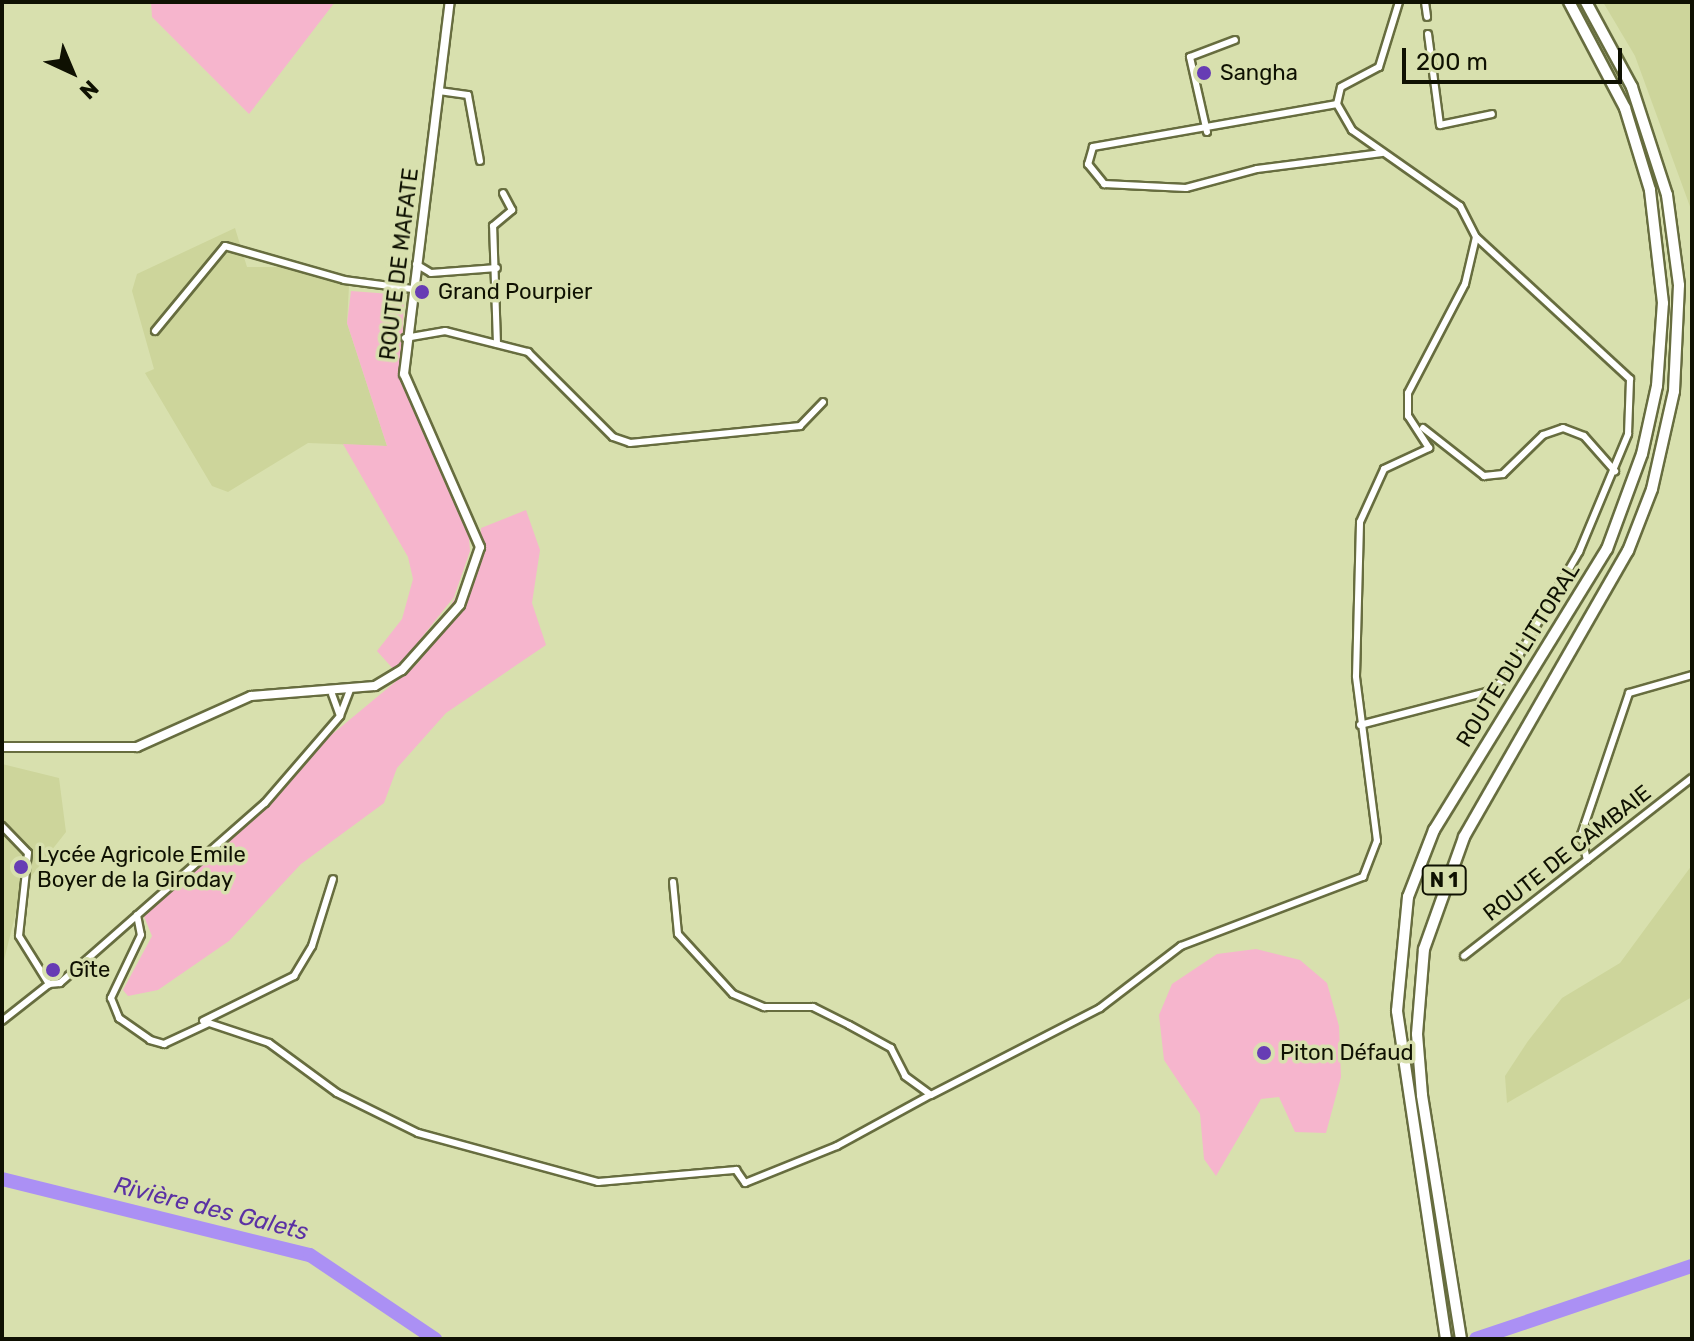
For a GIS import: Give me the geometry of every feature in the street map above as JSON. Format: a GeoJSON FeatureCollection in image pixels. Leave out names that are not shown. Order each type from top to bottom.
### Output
{"type":"FeatureCollection","features":[{"type":"Feature","properties":{"kind":"highway","name":"ROUTE DU LITTORAL"},"geometry":{"type":"LineString","coordinates":[[1446,1339],[1408,1098],[1397,961],[1418,866],[1463,780],[1607,549],[1642,454],[1657,386],[1663,303],[1650,190],[1625,108],[1569,2]]}},
{"type":"Feature","properties":{"kind":"highway","name":"ROUTE DU LITTORAL"},"geometry":{"type":"LineString","coordinates":[[1461,1339],[1422,1095],[1417,1003],[1441,888],[1641,522],[1662,455],[1680,323],[1675,241],[1658,159],[1632,87],[1586,2]]}},
{"type":"Feature","properties":{"kind":"main road","name":"ROUTE DE MAFATE"},"geometry":{"type":"LineString","coordinates":[[2,747],[137,747],[251,696],[332,694],[386,681],[421,650],[460,605],[480,559],[409,395],[405,338],[450,2]]}},
{"type":"Feature","properties":{"kind":"street"},"geometry":{"type":"LineString","coordinates":[[1360,725],[1487,692],[1506,678],[1579,552],[1615,471],[1635,396],[1630,379],[1476,237],[1460,206],[1352,130],[1337,104],[1341,87],[1379,67],[1399,2]]}},
{"type":"Feature","properties":{"kind":"street"},"geometry":{"type":"LineString","coordinates":[[1425,2],[1427,17]]}},
{"type":"Feature","properties":{"kind":"street"},"geometry":{"type":"LineString","coordinates":[[1428,34],[1440,125],[1492,114]]}},
{"type":"Feature","properties":{"kind":"street"},"geometry":{"type":"LineString","coordinates":[[1207,132],[1190,57],[1235,40]]}},
{"type":"Feature","properties":{"kind":"street"},"geometry":{"type":"LineString","coordinates":[[439,91],[468,95],[480,161]]}},
{"type":"Feature","properties":{"kind":"street"},"geometry":{"type":"LineString","coordinates":[[1337,104],[1207,132],[1093,147],[1089,171],[1121,188],[1186,188],[1257,169],[1382,153]]}},
{"type":"Feature","properties":{"kind":"street"},"geometry":{"type":"LineString","coordinates":[[497,344],[497,268],[493,226],[512,210],[503,193]]}},
{"type":"Feature","properties":{"kind":"street"},"geometry":{"type":"LineString","coordinates":[[199,1023],[269,1043],[337,1093],[418,1133],[598,1182],[736,1170],[745,1183],[837,1146],[1092,1013],[1181,946],[1363,877],[1377,841],[1360,725],[1355,622],[1360,522],[1384,469],[1429,448],[1408,416],[1408,393],[1465,284],[1476,237]]}},
{"type":"Feature","properties":{"kind":"street"},"geometry":{"type":"LineString","coordinates":[[155,331],[225,246],[344,280],[412,289]]}},
{"type":"Feature","properties":{"kind":"street"},"geometry":{"type":"LineString","coordinates":[[415,263],[431,273],[497,268]]}},
{"type":"Feature","properties":{"kind":"street"},"geometry":{"type":"LineString","coordinates":[[405,338],[445,331],[530,353],[613,437],[630,443],[800,426],[823,402]]}},
{"type":"Feature","properties":{"kind":"street"},"geometry":{"type":"LineString","coordinates":[[1408,416],[1484,476],[1503,474],[1543,435],[1563,428],[1584,436],[1615,471]]}},
{"type":"Feature","properties":{"kind":"street"},"geometry":{"type":"LineString","coordinates":[[1587,860],[1581,835],[1629,693],[1692,675]]}},
{"type":"Feature","properties":{"kind":"street"},"geometry":{"type":"LineString","coordinates":[[2,1021],[49,984],[60,983],[265,803],[340,716],[349,692]]}},
{"type":"Feature","properties":{"kind":"street"},"geometry":{"type":"LineString","coordinates":[[332,694],[340,716]]}},
{"type":"Feature","properties":{"kind":"street","name":"ROUTE DE CAMBAIE"},"geometry":{"type":"LineString","coordinates":[[1464,956],[1692,778]]}},
{"type":"Feature","properties":{"kind":"street"},"geometry":{"type":"LineString","coordinates":[[2,826],[28,853],[19,936],[49,984]]}},
{"type":"Feature","properties":{"kind":"street"},"geometry":{"type":"LineString","coordinates":[[137,915],[141,935],[112,984],[116,1013],[157,1044],[285,986],[312,946],[333,879]]}},
{"type":"Feature","properties":{"kind":"street"},"geometry":{"type":"LineString","coordinates":[[673,882],[678,934],[740,998],[764,1007],[813,1007],[849,1025],[891,1048],[905,1076],[931,1095]]}},
{"type":"Feature","properties":{"kind":"shaded area"},"geometry":{"type":"Polygon","coordinates":[[[151,2],[335,2],[249,114],[152,17],[151,2]]]}},
{"type":"Feature","properties":{"kind":"shaded area"},"geometry":{"type":"Polygon","coordinates":[[[1603,2],[1692,2],[1692,212],[1635,56],[1603,2]]]}},
{"type":"Feature","properties":{"kind":"shaded area"},"geometry":{"type":"Polygon","coordinates":[[[235,228],[247,267],[292,267],[349,286],[347,323],[387,446],[308,443],[228,492],[212,486],[145,373],[154,369],[132,291],[137,274],[235,228]]]}},
{"type":"Feature","properties":{"kind":"shaded area"},"geometry":{"type":"Polygon","coordinates":[[[351,291],[404,295],[401,378],[468,526],[470,551],[454,597],[395,671],[377,651],[402,619],[413,579],[408,557],[343,444],[387,446],[347,323],[351,291]]]}},
{"type":"Feature","properties":{"kind":"shaded area"},"geometry":{"type":"Polygon","coordinates":[[[526,510],[540,550],[532,603],[546,645],[446,713],[397,768],[384,803],[301,864],[229,941],[158,990],[128,996],[123,990],[152,936],[143,914],[259,813],[318,746],[418,663],[479,555],[481,528],[526,510]]]}},
{"type":"Feature","properties":{"kind":"shaded area","name":"Lycée Agricole Emile Boyer de la Giroday"},"geometry":{"type":"Polygon","coordinates":[[[2,764],[59,778],[66,832],[22,888],[2,968],[2,764]]]}},
{"type":"Feature","properties":{"kind":"shaded area"},"geometry":{"type":"Polygon","coordinates":[[[1692,865],[1692,997],[1507,1103],[1505,1076],[1528,1041],[1562,998],[1620,963],[1692,865]]]}},
{"type":"Feature","properties":{"kind":"shaded area","name":"Piton Défaud"},"geometry":{"type":"Polygon","coordinates":[[[1256,949],[1300,960],[1327,983],[1339,1026],[1341,1077],[1326,1133],[1295,1132],[1279,1097],[1261,1099],[1216,1176],[1204,1159],[1200,1114],[1164,1060],[1159,1015],[1172,984],[1217,954],[1256,949]]]}},
{"type":"Feature","properties":{"kind":"waterway","name":"Rivière des Galets"},"geometry":{"type":"LineString","coordinates":[[2,1179],[310,1255],[435,1339]]}},
{"type":"Feature","properties":{"kind":"waterway","name":"Rivière des Galets"},"geometry":{"type":"LineString","coordinates":[[1476,1339],[1692,1266]]}},
{"type":"Feature","properties":{"kind":"place","name":"Sangha"},"geometry":{"type":"Point","coordinates":[1204,73]}},
{"type":"Feature","properties":{"kind":"place","name":"Grand Pourpier"},"geometry":{"type":"Point","coordinates":[422,292]}},
{"type":"Feature","properties":{"kind":"place","name":"Lycée Agricole Emile Boyer de la Giroday"},"geometry":{"type":"Point","coordinates":[21,867]}},
{"type":"Feature","properties":{"kind":"place","name":"Gîte"},"geometry":{"type":"Point","coordinates":[53,970]}},
{"type":"Feature","properties":{"kind":"place","name":"Piton Défaud"},"geometry":{"type":"Point","coordinates":[1264,1053]}}]}
